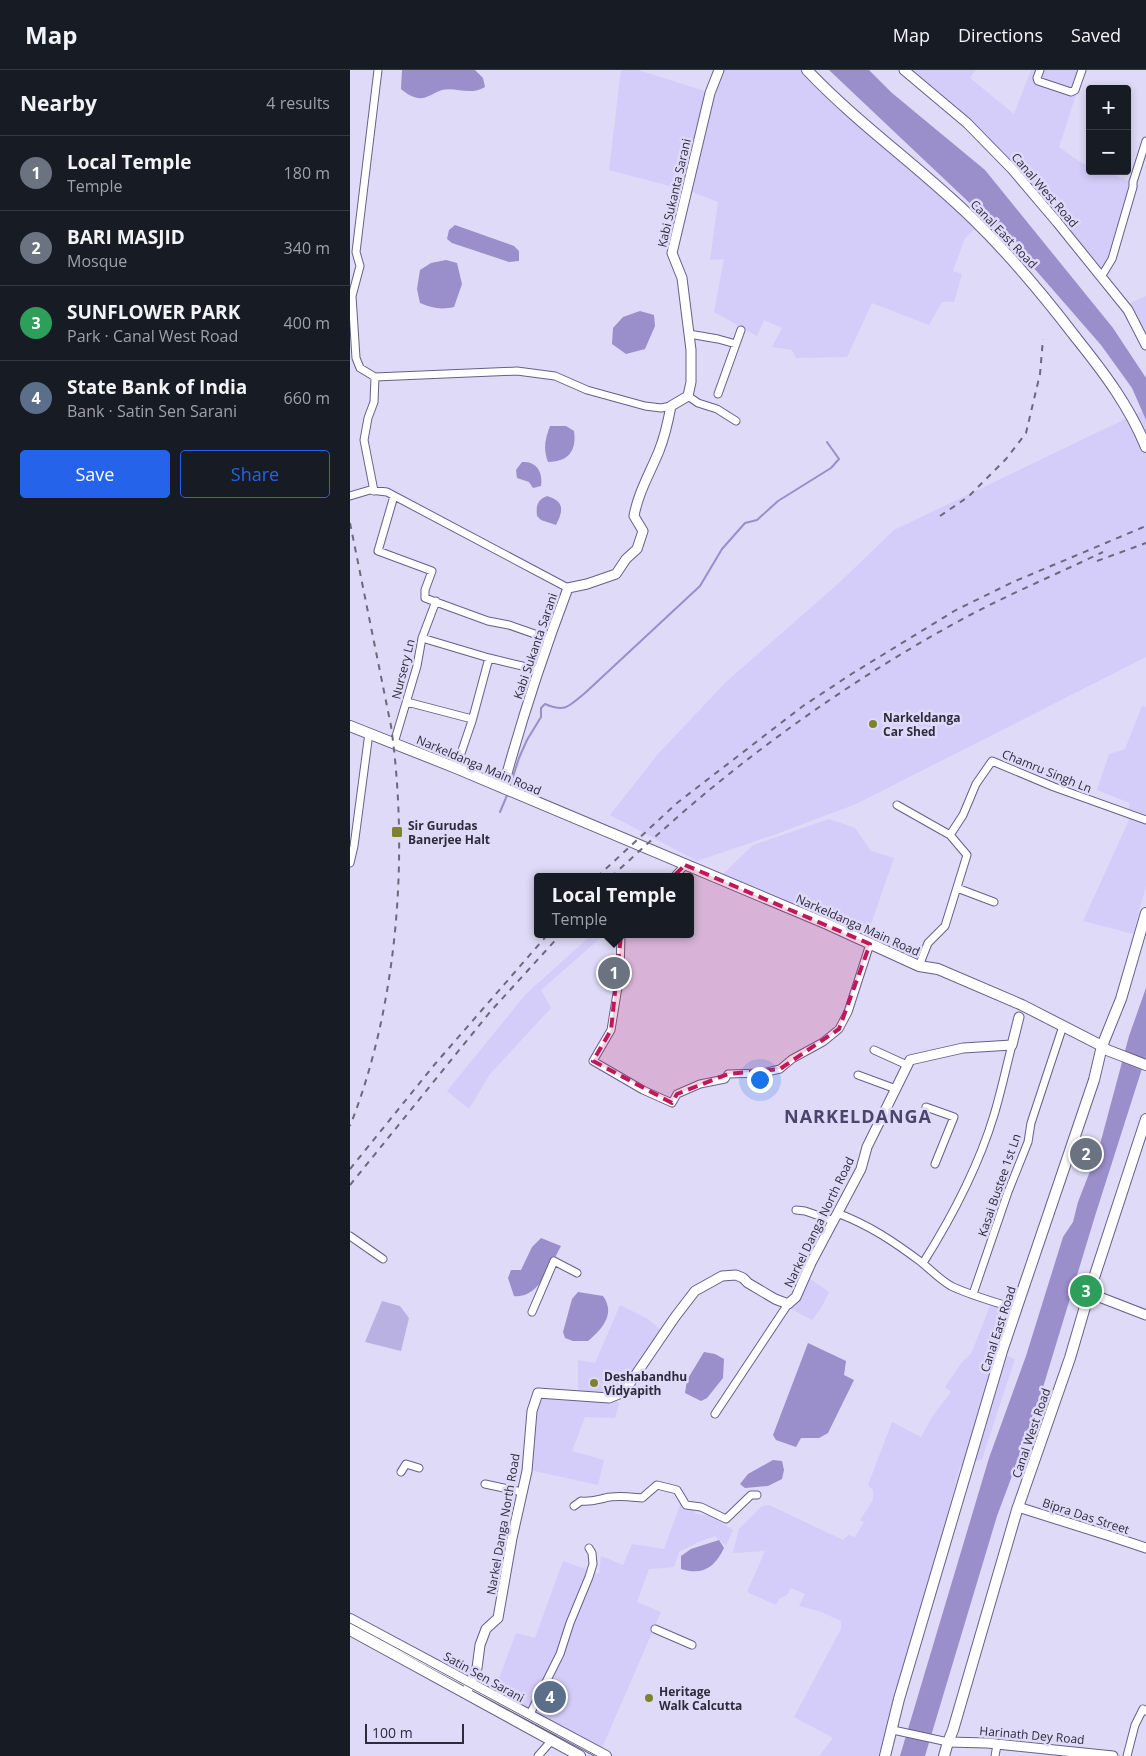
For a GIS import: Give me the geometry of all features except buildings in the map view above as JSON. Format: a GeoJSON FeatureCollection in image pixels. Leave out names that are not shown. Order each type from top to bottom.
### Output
{"type":"FeatureCollection","features":[{"type":"Feature","properties":{"kind":"main road","name":"Canal East Road"},"geometry":{"type":"LineString","coordinates":[[807,70],[826,90],[974,219],[1038,289],[1109,380],[1130,412],[1146,447]]}},
{"type":"Feature","properties":{"kind":"main road","name":"Narkeldanga Main Road"},"geometry":{"type":"LineString","coordinates":[[350,726],[456,768],[827,924],[919,966],[938,969],[1022,1005],[1105,1048],[1146,1065]]}},
{"type":"Feature","properties":{"kind":"main road","name":"Canal East Road"},"geometry":{"type":"LineString","coordinates":[[886,1756],[898,1731],[901,1692],[1002,1351],[1105,1048],[1146,913]]}},
{"type":"Feature","properties":{"kind":"main road","name":"Canal West Road"},"geometry":{"type":"LineString","coordinates":[[944,1756],[944,1741],[953,1730],[1018,1508],[1070,1358],[1089,1293],[1146,1120]]}},
{"type":"Feature","properties":{"kind":"main road","name":"Satin Sen Sarani"},"geometry":{"type":"LineString","coordinates":[[350,1619],[580,1756]]}},
{"type":"Feature","properties":{"kind":"main road","name":"Satin Sen Sarani"},"geometry":{"type":"LineString","coordinates":[[350,1630],[529,1716],[606,1756]]}},
{"type":"Feature","properties":{"kind":"street"},"geometry":{"type":"LineString","coordinates":[[378,70],[353,250],[360,266],[352,296],[356,358],[360,368],[375,377],[517,371],[555,376],[587,390],[645,406],[661,408],[671,406],[688,396],[698,403],[717,409],[736,421]]}},
{"type":"Feature","properties":{"kind":"street","name":"Kabi Sukanta Sarani"},"geometry":{"type":"LineString","coordinates":[[688,396],[691,382],[691,350],[682,278],[672,253],[710,92],[719,70]]}},
{"type":"Feature","properties":{"kind":"street","name":"Canal West Road"},"geometry":{"type":"LineString","coordinates":[[904,70],[967,123],[1012,169],[1128,310],[1146,345]]}},
{"type":"Feature","properties":{"kind":"street"},"geometry":{"type":"LineString","coordinates":[[1040,70],[1037,78],[1038,81],[1071,92],[1076,90],[1082,70]]}},
{"type":"Feature","properties":{"kind":"street"},"geometry":{"type":"LineString","coordinates":[[1101,277],[1112,259],[1146,141]]}},
{"type":"Feature","properties":{"kind":"street"},"geometry":{"type":"LineString","coordinates":[[718,394],[741,330]]}},
{"type":"Feature","properties":{"kind":"street"},"geometry":{"type":"LineString","coordinates":[[689,334],[736,344]]}},
{"type":"Feature","properties":{"kind":"street"},"geometry":{"type":"LineString","coordinates":[[374,491],[364,440],[368,418],[374,402],[375,377]]}},
{"type":"Feature","properties":{"kind":"street","name":"Kabi Sukanta Sarani"},"geometry":{"type":"LineString","coordinates":[[503,788],[514,747],[549,639],[568,588],[616,574],[626,558],[637,549],[643,531],[634,516],[636,503],[660,449],[671,406]]}},
{"type":"Feature","properties":{"kind":"street"},"geometry":{"type":"LineString","coordinates":[[350,496],[370,490],[387,492],[568,588]]}},
{"type":"Feature","properties":{"kind":"street"},"geometry":{"type":"LineString","coordinates":[[394,496],[378,551],[432,571],[425,590],[425,598],[488,621],[508,625],[549,639]]}},
{"type":"Feature","properties":{"kind":"street","name":"Nursery Ln"},"geometry":{"type":"LineString","coordinates":[[394,743],[417,666],[422,638],[436,601]]}},
{"type":"Feature","properties":{"kind":"street"},"geometry":{"type":"LineString","coordinates":[[422,638],[489,658],[539,670]]}},
{"type":"Feature","properties":{"kind":"street"},"geometry":{"type":"LineString","coordinates":[[456,768],[489,658]]}},
{"type":"Feature","properties":{"kind":"street"},"geometry":{"type":"LineString","coordinates":[[407,702],[472,719]]}},
{"type":"Feature","properties":{"kind":"street"},"geometry":{"type":"LineString","coordinates":[[350,862],[354,846],[369,733]]}},
{"type":"Feature","properties":{"kind":"street","name":"Chamru Singh Ln"},"geometry":{"type":"LineString","coordinates":[[950,835],[963,816],[976,784],[992,761],[1054,787],[1146,820]]}},
{"type":"Feature","properties":{"kind":"street"},"geometry":{"type":"LineString","coordinates":[[897,805],[950,835],[967,855],[944,926],[928,943],[919,966]]}},
{"type":"Feature","properties":{"kind":"street"},"geometry":{"type":"LineString","coordinates":[[678,873],[685,865]]}},
{"type":"Feature","properties":{"kind":"street"},"geometry":{"type":"LineString","coordinates":[[957,888],[994,902]]}},
{"type":"Feature","properties":{"kind":"street"},"geometry":{"type":"LineString","coordinates":[[622,938],[620,975],[611,1030],[593,1061],[643,1090],[672,1103],[677,1094],[700,1084],[725,1079],[728,1074],[763,1073],[780,1069],[792,1059],[823,1042],[839,1029],[848,1012],[870,944]]}},
{"type":"Feature","properties":{"kind":"street"},"geometry":{"type":"LineString","coordinates":[[923,1263],[950,1219],[970,1179],[994,1116],[1019,1016]]}},
{"type":"Feature","properties":{"kind":"street","name":"Kasai Bustee 1st Ln"},"geometry":{"type":"LineString","coordinates":[[973,1294],[1008,1192],[1028,1142],[1031,1123],[1063,1026]]}},
{"type":"Feature","properties":{"kind":"street"},"geometry":{"type":"LineString","coordinates":[[874,1050],[908,1065],[910,1060],[963,1048],[1012,1045]]}},
{"type":"Feature","properties":{"kind":"street","name":"Narkel Danga North Road"},"geometry":{"type":"LineString","coordinates":[[468,1688],[477,1668],[480,1645],[486,1629],[498,1618],[526,1471],[532,1411],[538,1393],[610,1398],[624,1392],[675,1317],[696,1291],[722,1276],[736,1275],[759,1290],[788,1304],[796,1297],[811,1263],[861,1169],[867,1147],[908,1065]]}},
{"type":"Feature","properties":{"kind":"street"},"geometry":{"type":"LineString","coordinates":[[858,1075],[896,1089]]}},
{"type":"Feature","properties":{"kind":"street"},"geometry":{"type":"LineString","coordinates":[[926,1107],[954,1117],[935,1164]]}},
{"type":"Feature","properties":{"kind":"street"},"geometry":{"type":"LineString","coordinates":[[796,1210],[862,1223],[884,1235],[923,1263],[934,1275],[950,1285],[1017,1309]]}},
{"type":"Feature","properties":{"kind":"street"},"geometry":{"type":"LineString","coordinates":[[350,1236],[383,1259]]}},
{"type":"Feature","properties":{"kind":"street"},"geometry":{"type":"LineString","coordinates":[[532,1312],[554,1261],[577,1273]]}},
{"type":"Feature","properties":{"kind":"street"},"geometry":{"type":"LineString","coordinates":[[1089,1293],[1146,1315]]}},
{"type":"Feature","properties":{"kind":"street"},"geometry":{"type":"LineString","coordinates":[[715,1414],[788,1304]]}},
{"type":"Feature","properties":{"kind":"street"},"geometry":{"type":"LineString","coordinates":[[400,1472],[406,1464],[419,1468]]}},
{"type":"Feature","properties":{"kind":"street"},"geometry":{"type":"LineString","coordinates":[[484,1484],[522,1492]]}},
{"type":"Feature","properties":{"kind":"street"},"geometry":{"type":"LineString","coordinates":[[574,1506],[581,1501],[591,1502],[619,1496],[642,1498],[657,1485],[677,1490],[686,1505],[701,1507],[726,1519],[750,1495],[757,1495]]}},
{"type":"Feature","properties":{"kind":"street","name":"Bipra Das Street"},"geometry":{"type":"LineString","coordinates":[[1018,1508],[1146,1548]]}},
{"type":"Feature","properties":{"kind":"street"},"geometry":{"type":"LineString","coordinates":[[529,1716],[560,1654],[570,1623],[590,1577],[593,1564],[592,1553],[589,1548]]}},
{"type":"Feature","properties":{"kind":"street"},"geometry":{"type":"LineString","coordinates":[[655,1629],[692,1645]]}},
{"type":"Feature","properties":{"kind":"street"},"geometry":{"type":"LineString","coordinates":[[1127,1756],[1135,1725],[1143,1710],[1146,1711]]}},
{"type":"Feature","properties":{"kind":"street"},"geometry":{"type":"LineString","coordinates":[[898,1731],[944,1741]]}},
{"type":"Feature","properties":{"kind":"street"},"geometry":{"type":"LineString","coordinates":[[538,1756],[552,1740]]}},
{"type":"Feature","properties":{"kind":"street","name":"Harinath Dey Road"},"geometry":{"type":"LineString","coordinates":[[944,1741],[988,1743],[1046,1753],[1113,1756]]}},
{"type":"Feature","properties":{"kind":"street"},"geometry":{"type":"LineString","coordinates":[[995,1756],[997,1745]]}},
{"type":"Feature","properties":{"kind":"highlighted area"},"geometry":{"type":"Polygon","coordinates":[[[685,865],[870,944],[839,1029],[780,1069],[728,1074],[677,1094],[672,1103],[593,1061],[611,1030],[622,926],[685,865]]]}},
{"type":"Feature","properties":{"kind":"shaded area"},"geometry":{"type":"Polygon","coordinates":[[[402,70],[475,70],[483,78],[485,87],[474,91],[448,89],[417,98],[401,89],[402,70]]]}},
{"type":"Feature","properties":{"kind":"shaded area"},"geometry":{"type":"Polygon","coordinates":[[[621,70],[638,70],[714,94],[723,70],[800,70],[834,104],[976,228],[965,238],[953,271],[962,274],[954,302],[942,302],[929,325],[872,303],[847,357],[796,358],[792,350],[772,347],[782,328],[764,320],[757,336],[714,312],[724,259],[710,260],[718,202],[692,192],[609,170],[621,70]]]}},
{"type":"Feature","properties":{"kind":"shaded area"},"geometry":{"type":"Polygon","coordinates":[[[829,70],[869,70],[892,93],[985,170],[1113,328],[1146,378],[1146,420],[1132,388],[1101,345],[1013,244],[829,70]]]}},
{"type":"Feature","properties":{"kind":"shaded area"},"geometry":{"type":"Polygon","coordinates":[[[911,70],[976,70],[970,78],[1014,114],[1031,70],[1084,70],[1059,147],[1086,164],[1086,175],[1113,175],[1139,185],[1109,257],[1101,271],[1034,188],[968,118],[911,70]]]}},
{"type":"Feature","properties":{"kind":"shaded area"},"geometry":{"type":"Polygon","coordinates":[[[455,225],[514,246],[519,251],[519,261],[509,262],[452,243],[447,239],[449,230],[455,225]]]}},
{"type":"Feature","properties":{"kind":"shaded area"},"geometry":{"type":"Polygon","coordinates":[[[446,260],[457,263],[462,284],[454,307],[437,308],[420,303],[417,289],[420,270],[431,263],[446,260]]]}},
{"type":"Feature","properties":{"kind":"shaded area"},"geometry":{"type":"Polygon","coordinates":[[[1146,296],[1146,332],[1128,304],[1146,296]]]}},
{"type":"Feature","properties":{"kind":"shaded area"},"geometry":{"type":"Polygon","coordinates":[[[640,311],[654,315],[655,326],[645,349],[626,354],[612,344],[613,328],[623,317],[640,311]]]}},
{"type":"Feature","properties":{"kind":"shaded area"},"geometry":{"type":"Polygon","coordinates":[[[1146,409],[1146,657],[856,804],[697,861],[610,815],[658,754],[726,682],[839,583],[894,530],[1146,409]]]}},
{"type":"Feature","properties":{"kind":"shaded area"},"geometry":{"type":"Polygon","coordinates":[[[550,426],[566,426],[574,431],[575,438],[570,454],[561,460],[548,462],[545,444],[550,426]]]}},
{"type":"Feature","properties":{"kind":"shaded area"},"geometry":{"type":"Polygon","coordinates":[[[522,462],[532,463],[538,468],[541,476],[541,486],[533,488],[529,482],[517,478],[516,470],[522,462]]]}},
{"type":"Feature","properties":{"kind":"shaded area"},"geometry":{"type":"Polygon","coordinates":[[[547,496],[557,501],[561,507],[556,525],[541,520],[537,516],[538,504],[541,499],[547,496]]]}},
{"type":"Feature","properties":{"kind":"shaded area"},"geometry":{"type":"Polygon","coordinates":[[[1142,706],[1146,707],[1146,886],[1133,934],[1083,921],[1129,820],[1126,818],[1130,803],[1097,790],[1109,754],[1125,749],[1142,706]]]}},
{"type":"Feature","properties":{"kind":"shaded area"},"geometry":{"type":"Polygon","coordinates":[[[829,819],[855,828],[871,851],[894,858],[866,938],[721,876],[753,845],[829,819]]]}},
{"type":"Feature","properties":{"kind":"shaded area"},"geometry":{"type":"Polygon","coordinates":[[[586,938],[600,938],[541,990],[551,1008],[490,1074],[469,1109],[447,1091],[526,994],[586,938]]]}},
{"type":"Feature","properties":{"kind":"shaded area"},"geometry":{"type":"Polygon","coordinates":[[[1146,988],[1146,1056],[1034,1417],[997,1516],[925,1756],[900,1756],[989,1458],[1026,1356],[1063,1237],[1073,1222],[1078,1202],[1099,1148],[1129,1036],[1146,988]]]}},
{"type":"Feature","properties":{"kind":"shaded area"},"geometry":{"type":"Polygon","coordinates":[[[541,1238],[561,1246],[548,1271],[537,1286],[530,1292],[514,1296],[508,1278],[511,1270],[521,1270],[532,1247],[541,1238]]]}},
{"type":"Feature","properties":{"kind":"shaded area"},"geometry":{"type":"Polygon","coordinates":[[[809,1278],[829,1292],[812,1320],[791,1309],[809,1278]]]}},
{"type":"Feature","properties":{"kind":"shaded area"},"geometry":{"type":"Polygon","coordinates":[[[578,1292],[603,1296],[607,1303],[608,1315],[606,1321],[588,1341],[573,1341],[565,1338],[563,1332],[572,1299],[578,1292]]]}},
{"type":"Feature","properties":{"kind":"shaded area"},"geometry":{"type":"Polygon","coordinates":[[[382,1301],[400,1306],[409,1318],[401,1351],[365,1342],[382,1301]]]}},
{"type":"Feature","properties":{"kind":"shaded area"},"geometry":{"type":"Polygon","coordinates":[[[620,1305],[648,1319],[662,1331],[622,1390],[611,1395],[578,1392],[578,1360],[595,1363],[620,1305]]]}},
{"type":"Feature","properties":{"kind":"shaded area"},"geometry":{"type":"Polygon","coordinates":[[[990,1306],[1012,1312],[996,1352],[1015,1359],[982,1459],[960,1467],[917,1628],[879,1756],[819,1756],[833,1738],[794,1717],[841,1629],[841,1621],[819,1611],[799,1606],[805,1594],[791,1588],[786,1596],[780,1598],[776,1605],[747,1592],[765,1551],[733,1553],[739,1529],[762,1506],[769,1505],[843,1540],[848,1535],[855,1537],[864,1522],[860,1520],[873,1500],[873,1490],[868,1485],[892,1422],[921,1437],[932,1417],[951,1392],[945,1387],[962,1362],[971,1354],[990,1306]]]}},
{"type":"Feature","properties":{"kind":"shaded area"},"geometry":{"type":"Polygon","coordinates":[[[808,1343],[846,1361],[844,1375],[854,1380],[828,1433],[819,1438],[801,1438],[796,1447],[776,1440],[773,1435],[808,1343]]]}},
{"type":"Feature","properties":{"kind":"shaded area"},"geometry":{"type":"Polygon","coordinates":[[[704,1352],[715,1354],[724,1359],[723,1378],[707,1398],[701,1401],[685,1393],[687,1380],[704,1352]]]}},
{"type":"Feature","properties":{"kind":"shaded area"},"geometry":{"type":"Polygon","coordinates":[[[546,1395],[606,1403],[616,1400],[619,1405],[615,1418],[585,1417],[572,1451],[604,1460],[598,1485],[530,1470],[537,1403],[546,1395]]]}},
{"type":"Feature","properties":{"kind":"shaded area"},"geometry":{"type":"Polygon","coordinates":[[[773,1460],[782,1461],[784,1470],[782,1479],[768,1486],[745,1488],[740,1484],[748,1474],[773,1460]]]}},
{"type":"Feature","properties":{"kind":"shaded area"},"geometry":{"type":"Polygon","coordinates":[[[682,1500],[687,1501],[696,1514],[710,1516],[733,1530],[726,1546],[715,1536],[679,1552],[674,1567],[649,1569],[637,1602],[661,1612],[602,1748],[494,1692],[516,1633],[535,1638],[563,1561],[599,1574],[601,1556],[623,1565],[632,1544],[664,1549],[682,1500]]]}},
{"type":"Feature","properties":{"kind":"shaded area"},"geometry":{"type":"Polygon","coordinates":[[[719,1540],[724,1548],[712,1565],[696,1571],[681,1569],[681,1556],[691,1549],[719,1540]]]}},
{"type":"Feature","properties":{"kind":"waterway"},"geometry":{"type":"LineString","coordinates":[[510,786],[527,740],[541,717],[541,708],[545,704],[558,708],[567,707],[585,693],[700,586],[722,549],[745,523],[757,520],[778,501],[831,468],[839,459],[827,442]]}},
{"type":"Feature","properties":{"kind":"waterway"},"geometry":{"type":"LineString","coordinates":[[500,812],[508,793]]}},
{"type":"Feature","properties":{"kind":"tram line"},"geometry":{"type":"LineString","coordinates":[[350,1623],[597,1756]]}},
{"type":"Feature","properties":{"kind":"railway"},"geometry":{"type":"LineString","coordinates":[[940,516],[968,497],[1006,459],[1026,433],[1040,374],[1043,339]]}},
{"type":"Feature","properties":{"kind":"railway"},"geometry":{"type":"LineString","coordinates":[[350,523],[391,726],[399,825],[399,877],[389,980],[379,1030],[366,1079],[350,1126]]}},
{"type":"Feature","properties":{"kind":"railway"},"geometry":{"type":"LineString","coordinates":[[601,873],[677,803],[803,706],[853,673],[956,610],[1013,582],[1146,526]]}},
{"type":"Feature","properties":{"kind":"railway"},"geometry":{"type":"LineString","coordinates":[[1097,561],[1146,543]]}},
{"type":"Feature","properties":{"kind":"railway"},"geometry":{"type":"LineString","coordinates":[[615,873],[719,782],[809,714],[872,672],[970,615],[1103,552]]}},
{"type":"Feature","properties":{"kind":"railway"},"geometry":{"type":"LineString","coordinates":[[350,1169],[435,1064],[545,938]]}},
{"type":"Feature","properties":{"kind":"railway"},"geometry":{"type":"LineString","coordinates":[[350,1185],[490,1012],[557,938]]}},
{"type":"Feature","properties":{"kind":"place","name":"Narkeldanga Car Shed"},"geometry":{"type":"Point","coordinates":[873,724]}},
{"type":"Feature","properties":{"kind":"place","name":"Sir Gurudas Banerjee Halt"},"geometry":{"type":"Point","coordinates":[397,832]}},
{"type":"Feature","properties":{"kind":"place","name":"Local Temple"},"geometry":{"type":"Point","coordinates":[614,973]}},
{"type":"Feature","properties":{"kind":"place","name":"BARI MASJID"},"geometry":{"type":"Point","coordinates":[1086,1154]}},
{"type":"Feature","properties":{"kind":"place","name":"SUNFLOWER PARK"},"geometry":{"type":"Point","coordinates":[1086,1291]}},
{"type":"Feature","properties":{"kind":"place","name":"Deshabandhu Vidyapith"},"geometry":{"type":"Point","coordinates":[594,1383]}},
{"type":"Feature","properties":{"kind":"place","name":"State Bank of India"},"geometry":{"type":"Point","coordinates":[550,1697]}},
{"type":"Feature","properties":{"kind":"place","name":"Heritage Walk Calcutta"},"geometry":{"type":"Point","coordinates":[649,1698]}},
{"type":"Feature","properties":{"kind":"district","name":"NARKELDANGA"},"geometry":{"type":"Point","coordinates":[858,1116]}}]}
